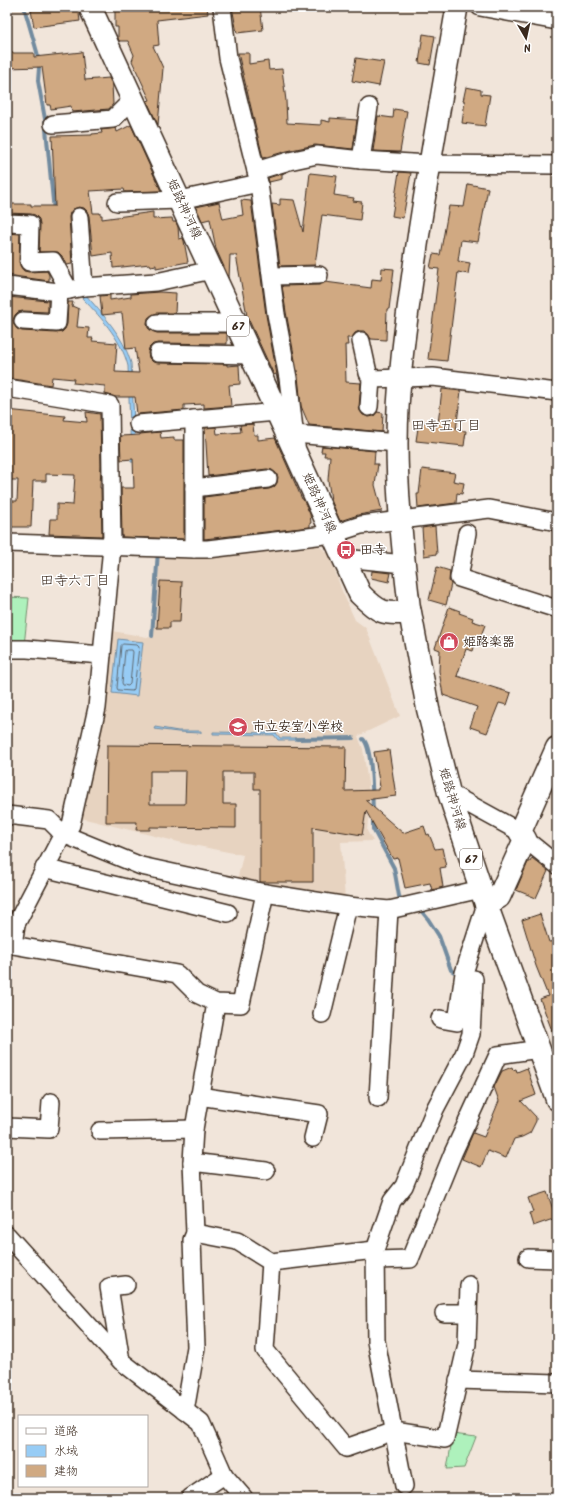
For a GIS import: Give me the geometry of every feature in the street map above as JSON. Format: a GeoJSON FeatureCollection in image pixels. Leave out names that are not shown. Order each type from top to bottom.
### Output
{"type":"FeatureCollection","features":[{"type":"Feature","properties":{"kind":"main road","name":"姫路神河線"},"geometry":{"type":"LineString","coordinates":[[90,7],[251,355],[278,412],[296,444],[333,534],[360,594],[380,611],[391,614],[410,612],[428,709],[449,793],[484,897],[557,1099]]}},
{"type":"Feature","properties":{"kind":"main road"},"geometry":{"type":"LineString","coordinates":[[484,897],[499,897],[557,748]]}},
{"type":"Feature","properties":{"kind":"street"},"geometry":{"type":"LineString","coordinates":[[222,7],[228,58],[257,177],[272,276],[276,314],[288,378],[296,444],[397,443]]}},
{"type":"Feature","properties":{"kind":"street"},"geometry":{"type":"LineString","coordinates":[[410,612],[400,520],[397,443],[400,378],[405,326],[429,164],[457,7]]}},
{"type":"Feature","properties":{"kind":"street"},"geometry":{"type":"LineString","coordinates":[[480,7],[557,21]]}},
{"type":"Feature","properties":{"kind":"street"},"geometry":{"type":"LineString","coordinates":[[53,124],[113,119],[133,99]]}},
{"type":"Feature","properties":{"kind":"street"},"geometry":{"type":"LineString","coordinates":[[361,160],[369,107]]}},
{"type":"Feature","properties":{"kind":"street"},"geometry":{"type":"LineString","coordinates":[[117,202],[180,200],[257,177],[289,161],[317,156],[429,164],[557,165]]}},
{"type":"Feature","properties":{"kind":"street"},"geometry":{"type":"LineString","coordinates":[[23,321],[57,323],[71,290],[79,217]]}},
{"type":"Feature","properties":{"kind":"street"},"geometry":{"type":"LineString","coordinates":[[7,223],[30,224],[29,262],[53,261],[71,290]]}},
{"type":"Feature","properties":{"kind":"street"},"geometry":{"type":"LineString","coordinates":[[7,286],[71,290],[156,282],[212,270]]}},
{"type":"Feature","properties":{"kind":"street"},"geometry":{"type":"LineString","coordinates":[[272,276],[319,275]]}},
{"type":"Feature","properties":{"kind":"street"},"geometry":{"type":"LineString","coordinates":[[157,323],[236,323]]}},
{"type":"Feature","properties":{"kind":"street"},"geometry":{"type":"LineString","coordinates":[[360,341],[368,373],[371,379],[369,407]]}},
{"type":"Feature","properties":{"kind":"street"},"geometry":{"type":"LineString","coordinates":[[158,353],[251,355]]}},
{"type":"Feature","properties":{"kind":"street"},"geometry":{"type":"LineString","coordinates":[[371,379],[433,377],[557,392]]}},
{"type":"Feature","properties":{"kind":"street"},"geometry":{"type":"LineString","coordinates":[[7,388],[110,405],[112,546],[97,708],[72,825],[63,834],[44,868],[16,924],[10,944],[177,974],[198,994],[216,1002],[241,1004],[265,893]]}},
{"type":"Feature","properties":{"kind":"street"},"geometry":{"type":"LineString","coordinates":[[138,424],[278,412]]}},
{"type":"Feature","properties":{"kind":"street"},"geometry":{"type":"LineString","coordinates":[[194,419],[194,550]]}},
{"type":"Feature","properties":{"kind":"street"},"geometry":{"type":"LineString","coordinates":[[194,488],[268,479]]}},
{"type":"Feature","properties":{"kind":"street"},"geometry":{"type":"LineString","coordinates":[[7,543],[194,550],[333,534],[361,525],[489,509],[557,522]]}},
{"type":"Feature","properties":{"kind":"street"},"geometry":{"type":"LineString","coordinates":[[468,533],[459,578],[557,609]]}},
{"type":"Feature","properties":{"kind":"street"},"geometry":{"type":"LineString","coordinates":[[344,558],[404,564]]}},
{"type":"Feature","properties":{"kind":"street"},"geometry":{"type":"LineString","coordinates":[[7,649],[27,649],[102,655]]}},
{"type":"Feature","properties":{"kind":"street"},"geometry":{"type":"LineString","coordinates":[[449,793],[522,836],[557,865]]}},
{"type":"Feature","properties":{"kind":"street"},"geometry":{"type":"LineString","coordinates":[[7,815],[49,820],[63,834],[141,866],[265,893],[348,906],[389,910],[484,897],[464,973],[458,1022],[440,1019]]}},
{"type":"Feature","properties":{"kind":"street"},"geometry":{"type":"LineString","coordinates":[[44,868],[111,893],[183,910],[228,913]]}},
{"type":"Feature","properties":{"kind":"street"},"geometry":{"type":"LineString","coordinates":[[322,1014],[348,906]]}},
{"type":"Feature","properties":{"kind":"street"},"geometry":{"type":"LineString","coordinates":[[378,1098],[389,910]]}},
{"type":"Feature","properties":{"kind":"street"},"geometry":{"type":"LineString","coordinates":[[404,1486],[376,1341],[375,1255],[392,1201],[404,1186],[435,1110],[464,1054],[471,1034],[474,979]]}},
{"type":"Feature","properties":{"kind":"street"},"geometry":{"type":"LineString","coordinates":[[185,1411],[196,1348],[192,1240],[195,1233],[192,1162],[194,1129],[216,1002]]}},
{"type":"Feature","properties":{"kind":"street"},"geometry":{"type":"LineString","coordinates":[[195,1233],[237,1242],[271,1262],[375,1255],[410,1259],[453,1154],[498,1055],[539,1049]]}},
{"type":"Feature","properties":{"kind":"street"},"geometry":{"type":"LineString","coordinates":[[199,1096],[319,1114],[313,1138]]}},
{"type":"Feature","properties":{"kind":"street"},"geometry":{"type":"LineString","coordinates":[[7,1127],[49,1129],[51,1102]]}},
{"type":"Feature","properties":{"kind":"street"},"geometry":{"type":"LineString","coordinates":[[100,1131],[194,1129]]}},
{"type":"Feature","properties":{"kind":"street"},"geometry":{"type":"LineString","coordinates":[[192,1162],[266,1171]]}},
{"type":"Feature","properties":{"kind":"street"},"geometry":{"type":"LineString","coordinates":[[7,1235],[121,1361],[201,1423],[224,1475],[244,1498]]}},
{"type":"Feature","properties":{"kind":"street"},"geometry":{"type":"LineString","coordinates":[[528,1258],[557,1259]]}},
{"type":"Feature","properties":{"kind":"street"},"geometry":{"type":"LineString","coordinates":[[271,1262],[265,1350],[346,1448],[394,1431],[445,1439],[467,1344],[469,1285]]}},
{"type":"Feature","properties":{"kind":"street"},"geometry":{"type":"LineString","coordinates":[[121,1361],[109,1287],[126,1285]]}},
{"type":"Feature","properties":{"kind":"street"},"geometry":{"type":"LineString","coordinates":[[444,1313],[468,1313]]}},
{"type":"Feature","properties":{"kind":"street"},"geometry":{"type":"LineString","coordinates":[[458,1380],[557,1383]]}},
{"type":"Feature","properties":{"kind":"street"},"geometry":{"type":"LineString","coordinates":[[190,1498],[224,1475]]}},
{"type":"Feature","properties":{"kind":"shaded area","name":"市立安室小学校"},"geometry":{"type":"Polygon","coordinates":[[[314,542],[329,554],[342,591],[355,620],[366,628],[400,716],[358,736],[363,749],[368,784],[369,810],[367,831],[373,841],[341,842],[345,900],[237,881],[243,855],[183,843],[81,818],[90,781],[112,631],[153,638],[160,553],[314,542]]]}},
{"type":"Feature","properties":{"kind":"green space"},"geometry":{"type":"Polygon","coordinates":[[[7,597],[29,598],[24,646],[7,646],[7,597]]]}},
{"type":"Feature","properties":{"kind":"green space"},"geometry":{"type":"Polygon","coordinates":[[[453,1434],[476,1437],[464,1468],[447,1469],[453,1434]]]}},
{"type":"Feature","properties":{"kind":"water"},"geometry":{"type":"Polygon","coordinates":[[[85,294],[118,334],[131,363],[136,462],[131,462],[128,366],[125,356],[115,337],[79,295],[85,294]]]}},
{"type":"Feature","properties":{"kind":"water"},"geometry":{"type":"Polygon","coordinates":[[[118,639],[143,642],[137,696],[112,693],[118,639]]]}},
{"type":"Feature","properties":{"kind":"water"},"geometry":{"type":"Polygon","coordinates":[[[155,727],[178,731],[201,731],[201,733],[154,729],[155,727]]]}},
{"type":"Feature","properties":{"kind":"water"},"geometry":{"type":"Polygon","coordinates":[[[213,732],[276,733],[280,738],[302,738],[302,740],[278,740],[274,735],[213,734],[213,732]]]}},
{"type":"Feature","properties":{"kind":"building"},"geometry":{"type":"Polygon","coordinates":[[[52,7],[78,7],[80,21],[34,27],[31,10],[52,7]]]}},
{"type":"Feature","properties":{"kind":"building"},"geometry":{"type":"Polygon","coordinates":[[[115,7],[207,7],[208,14],[157,20],[159,45],[153,46],[163,68],[158,125],[147,101],[150,100],[132,61],[134,55],[128,41],[119,41],[118,27],[115,27],[115,7]]]}},
{"type":"Feature","properties":{"kind":"building"},"geometry":{"type":"Polygon","coordinates":[[[232,7],[260,7],[263,30],[237,33],[232,7]]]}},
{"type":"Feature","properties":{"kind":"building"},"geometry":{"type":"Polygon","coordinates":[[[423,34],[435,36],[430,65],[419,63],[423,34]]]}},
{"type":"Feature","properties":{"kind":"building"},"geometry":{"type":"Polygon","coordinates":[[[82,52],[85,80],[109,78],[112,84],[113,104],[109,109],[72,112],[71,106],[51,109],[50,105],[47,105],[42,67],[7,68],[7,53],[34,53],[34,57],[82,52]]]}},
{"type":"Feature","properties":{"kind":"building"},"geometry":{"type":"Polygon","coordinates":[[[238,53],[249,53],[249,64],[268,61],[269,70],[282,69],[287,123],[321,125],[321,120],[330,122],[330,118],[357,120],[353,149],[315,145],[263,158],[238,53]]]}},
{"type":"Feature","properties":{"kind":"building"},"geometry":{"type":"Polygon","coordinates":[[[356,58],[384,62],[379,86],[352,81],[356,58]]]}},
{"type":"Feature","properties":{"kind":"building"},"geometry":{"type":"Polygon","coordinates":[[[466,87],[481,90],[481,94],[490,95],[485,126],[462,123],[465,101],[463,101],[466,87]]]}},
{"type":"Feature","properties":{"kind":"building"},"geometry":{"type":"Polygon","coordinates":[[[394,109],[407,111],[400,152],[373,151],[378,116],[393,118],[394,109]]]}},
{"type":"Feature","properties":{"kind":"building"},"geometry":{"type":"Polygon","coordinates":[[[131,125],[161,191],[125,192],[124,189],[90,191],[93,213],[100,213],[100,215],[102,215],[102,219],[153,212],[153,219],[172,218],[173,222],[176,222],[178,227],[179,239],[183,238],[188,262],[156,268],[156,265],[151,266],[150,264],[113,268],[112,253],[93,256],[89,216],[84,208],[79,207],[73,209],[69,217],[72,264],[67,265],[58,252],[39,252],[39,219],[35,215],[31,214],[7,213],[7,204],[55,206],[52,136],[92,135],[102,133],[101,130],[116,128],[117,132],[131,125]]]}},
{"type":"Feature","properties":{"kind":"building"},"geometry":{"type":"Polygon","coordinates":[[[286,172],[282,174],[282,179],[269,182],[268,178],[286,172]]]}},
{"type":"Feature","properties":{"kind":"building"},"geometry":{"type":"Polygon","coordinates":[[[399,172],[411,173],[403,218],[392,216],[399,172]]]}},
{"type":"Feature","properties":{"kind":"building"},"geometry":{"type":"Polygon","coordinates":[[[310,173],[337,176],[334,195],[354,198],[353,201],[362,202],[360,220],[322,215],[315,265],[280,266],[272,204],[280,205],[280,199],[294,200],[303,232],[310,173]]]}},
{"type":"Feature","properties":{"kind":"building"},"geometry":{"type":"Polygon","coordinates":[[[468,184],[488,188],[478,242],[461,240],[458,261],[470,263],[468,274],[458,272],[447,361],[428,359],[439,269],[430,268],[433,254],[440,255],[449,206],[464,207],[468,184]]]}},
{"type":"Feature","properties":{"kind":"building"},"geometry":{"type":"Polygon","coordinates":[[[241,200],[251,201],[266,315],[279,386],[276,374],[274,375],[247,316],[236,255],[230,255],[229,278],[216,249],[210,219],[202,221],[196,207],[219,202],[223,219],[243,215],[241,200]]]}},
{"type":"Feature","properties":{"kind":"building"},"geometry":{"type":"Polygon","coordinates":[[[7,233],[20,234],[19,262],[24,271],[47,271],[49,281],[7,275],[7,233]]]}},
{"type":"Feature","properties":{"kind":"building"},"geometry":{"type":"Polygon","coordinates":[[[382,268],[394,269],[389,309],[387,309],[386,340],[371,339],[364,331],[359,331],[355,333],[352,338],[347,338],[348,345],[345,345],[346,382],[361,383],[359,407],[363,415],[369,417],[374,416],[377,412],[383,413],[382,432],[309,425],[301,406],[298,376],[282,286],[319,285],[325,282],[371,288],[372,279],[381,280],[382,268]]]}},
{"type":"Feature","properties":{"kind":"building"},"geometry":{"type":"Polygon","coordinates":[[[159,292],[176,293],[175,313],[157,313],[152,315],[148,318],[148,328],[157,333],[227,333],[227,344],[158,343],[153,344],[149,348],[149,358],[153,362],[158,363],[227,364],[227,366],[239,365],[240,384],[229,385],[231,406],[204,408],[204,404],[184,405],[184,410],[137,414],[135,397],[116,397],[105,394],[105,386],[73,383],[74,379],[52,377],[51,385],[7,378],[8,297],[48,301],[48,312],[23,311],[18,312],[15,315],[13,320],[14,325],[17,329],[22,331],[62,332],[67,324],[68,302],[73,302],[72,306],[79,309],[77,327],[89,328],[88,338],[93,338],[92,341],[117,343],[115,372],[139,373],[135,348],[126,349],[122,313],[102,315],[100,296],[110,295],[110,300],[131,297],[131,294],[159,292]]]}},
{"type":"Feature","properties":{"kind":"building"},"geometry":{"type":"Polygon","coordinates":[[[442,389],[461,391],[456,430],[466,431],[464,446],[416,441],[419,421],[438,424],[442,389]]]}},
{"type":"Feature","properties":{"kind":"building"},"geometry":{"type":"Polygon","coordinates":[[[7,410],[65,416],[64,420],[87,422],[86,412],[100,414],[100,488],[102,536],[49,534],[50,519],[57,519],[57,504],[73,505],[75,475],[46,474],[46,481],[33,481],[31,527],[7,527],[7,501],[17,501],[18,480],[10,480],[11,476],[7,476],[7,410]]]}},
{"type":"Feature","properties":{"kind":"building"},"geometry":{"type":"Polygon","coordinates":[[[253,424],[254,435],[258,435],[258,440],[275,438],[310,514],[310,527],[204,539],[204,497],[269,489],[274,487],[277,483],[278,477],[276,473],[267,469],[208,476],[205,428],[216,427],[217,434],[241,432],[240,425],[253,424]]]}},
{"type":"Feature","properties":{"kind":"building"},"geometry":{"type":"Polygon","coordinates":[[[160,432],[161,438],[174,437],[174,440],[184,440],[184,539],[122,537],[121,488],[134,488],[133,459],[121,460],[120,436],[160,432]]]}},
{"type":"Feature","properties":{"kind":"building"},"geometry":{"type":"Polygon","coordinates":[[[322,446],[375,451],[374,464],[378,464],[375,485],[382,511],[358,515],[340,521],[331,500],[328,480],[330,456],[324,456],[325,452],[321,452],[322,446]]]}},
{"type":"Feature","properties":{"kind":"building"},"geometry":{"type":"Polygon","coordinates":[[[422,469],[455,473],[453,481],[464,483],[462,494],[457,493],[456,503],[418,508],[417,494],[419,494],[422,469]]]}},
{"type":"Feature","properties":{"kind":"building"},"geometry":{"type":"Polygon","coordinates":[[[435,526],[437,554],[424,556],[422,528],[435,526]]]}},
{"type":"Feature","properties":{"kind":"building"},"geometry":{"type":"Polygon","coordinates":[[[437,567],[450,571],[449,581],[451,584],[446,605],[429,600],[437,567]]]}},
{"type":"Feature","properties":{"kind":"building"},"geometry":{"type":"Polygon","coordinates":[[[372,571],[391,573],[389,582],[371,578],[372,571]]]}},
{"type":"Feature","properties":{"kind":"building"},"geometry":{"type":"Polygon","coordinates":[[[160,581],[182,582],[180,622],[170,622],[170,628],[157,628],[160,581]]]}},
{"type":"Feature","properties":{"kind":"building"},"geometry":{"type":"Polygon","coordinates":[[[449,607],[460,611],[459,613],[473,618],[472,621],[485,625],[480,638],[477,637],[473,651],[466,649],[457,676],[511,693],[507,705],[499,703],[487,733],[470,727],[477,707],[443,695],[439,671],[440,650],[435,648],[449,607]]]}},
{"type":"Feature","properties":{"kind":"building"},"geometry":{"type":"Polygon","coordinates":[[[107,745],[346,747],[345,791],[378,790],[380,787],[374,752],[389,750],[396,796],[365,800],[403,833],[424,826],[435,849],[442,848],[446,867],[440,868],[443,887],[432,890],[430,883],[405,888],[398,858],[393,859],[366,811],[362,835],[313,827],[313,882],[260,882],[260,789],[254,789],[254,772],[223,772],[223,804],[236,804],[236,828],[150,827],[150,830],[136,830],[137,822],[106,822],[107,745]],[[150,771],[150,804],[185,804],[186,771],[150,771]]]}},
{"type":"Feature","properties":{"kind":"building"},"geometry":{"type":"Polygon","coordinates":[[[532,858],[548,871],[536,898],[516,890],[528,862],[530,862],[532,858]]]}},
{"type":"Feature","properties":{"kind":"building"},"geometry":{"type":"Polygon","coordinates":[[[540,914],[549,942],[557,941],[556,1041],[540,999],[548,996],[536,966],[522,920],[540,914]]]}},
{"type":"Feature","properties":{"kind":"building"},"geometry":{"type":"Polygon","coordinates":[[[512,1067],[513,1070],[516,1069],[517,1072],[527,1068],[536,1095],[521,1101],[536,1117],[536,1121],[530,1133],[514,1139],[506,1158],[488,1151],[481,1167],[462,1159],[473,1133],[484,1137],[499,1101],[494,1087],[502,1071],[512,1067]]]}},
{"type":"Feature","properties":{"kind":"building"},"geometry":{"type":"Polygon","coordinates":[[[547,1192],[556,1218],[533,1226],[529,1213],[533,1212],[528,1198],[547,1192]]]}},
{"type":"Feature","properties":{"kind":"waterway"},"geometry":{"type":"LineString","coordinates":[[24,7],[37,52],[39,68],[38,81],[45,119],[54,211]]}},
{"type":"Feature","properties":{"kind":"waterway"},"geometry":{"type":"LineString","coordinates":[[152,636],[158,551]]}},
{"type":"Feature","properties":{"kind":"waterway"},"geometry":{"type":"LineString","coordinates":[[297,739],[353,738]]}},
{"type":"Feature","properties":{"kind":"waterway"},"geometry":{"type":"LineString","coordinates":[[363,739],[369,752],[373,811]]}},
{"type":"Feature","properties":{"kind":"waterway"},"geometry":{"type":"LineString","coordinates":[[373,820],[373,829],[394,868],[399,896],[402,902]]}},
{"type":"Feature","properties":{"kind":"waterway"},"geometry":{"type":"LineString","coordinates":[[418,907],[439,936],[451,970],[456,973]]}},
{"type":"Feature","properties":{"kind":"place","name":"田寺"},"geometry":{"type":"Point","coordinates":[346,550]}},
{"type":"Feature","properties":{"kind":"place","name":"姫路楽器"},"geometry":{"type":"Point","coordinates":[449,642]}},
{"type":"Feature","properties":{"kind":"place","name":"市立安室小学校"},"geometry":{"type":"Point","coordinates":[238,727]}},
{"type":"Feature","properties":{"kind":"district","name":"田寺五丁目"},"geometry":{"type":"Point","coordinates":[446,426]}},
{"type":"Feature","properties":{"kind":"district","name":"田寺六丁目"},"geometry":{"type":"Point","coordinates":[75,581]}}]}
